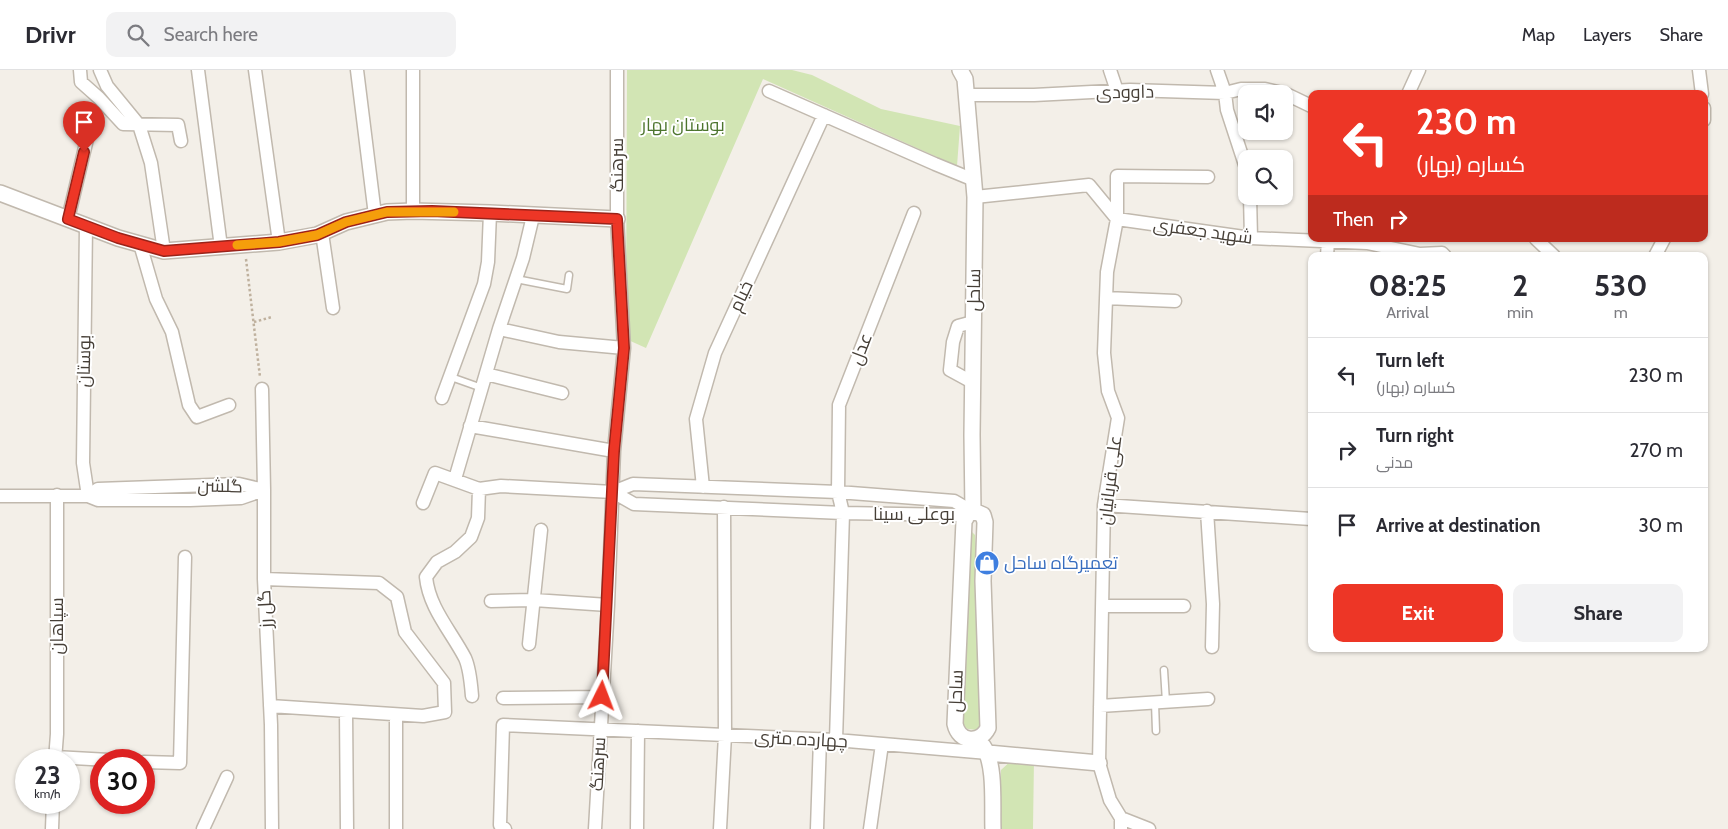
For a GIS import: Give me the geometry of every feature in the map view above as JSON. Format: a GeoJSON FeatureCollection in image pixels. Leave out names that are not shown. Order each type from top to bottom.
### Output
{"type":"FeatureCollection","features":[{"type":"Feature","properties":{"kind":"street"},"geometry":{"type":"LineString","coordinates":[[80,70],[81,82],[123,124],[178,125],[181,141]]}},
{"type":"Feature","properties":{"kind":"street"},"geometry":{"type":"LineString","coordinates":[[100,70],[107,86],[139,125],[151,163],[164,251]]}},
{"type":"Feature","properties":{"kind":"street"},"geometry":{"type":"LineString","coordinates":[[198,70],[220,247]]}},
{"type":"Feature","properties":{"kind":"street"},"geometry":{"type":"LineString","coordinates":[[255,70],[279,242]]}},
{"type":"Feature","properties":{"kind":"street"},"geometry":{"type":"LineString","coordinates":[[357,70],[374,215]]}},
{"type":"Feature","properties":{"kind":"street"},"geometry":{"type":"LineString","coordinates":[[413,70],[413,211]]}},
{"type":"Feature","properties":{"kind":"street","name":"سرهنگ"},"geometry":{"type":"LineString","coordinates":[[595,829],[608,605],[614,451],[624,348],[617,219],[617,70]]}},
{"type":"Feature","properties":{"kind":"street","name":"ساحل"},"geometry":{"type":"LineString","coordinates":[[960,70],[964,78],[975,197],[972,512]]}},
{"type":"Feature","properties":{"kind":"street"},"geometry":{"type":"LineString","coordinates":[[1110,70],[1116,91]]}},
{"type":"Feature","properties":{"kind":"street"},"geometry":{"type":"LineString","coordinates":[[1217,70],[1240,150]]}},
{"type":"Feature","properties":{"kind":"street"},"geometry":{"type":"LineString","coordinates":[[1410,90],[1419,70]]}},
{"type":"Feature","properties":{"kind":"street"},"geometry":{"type":"LineString","coordinates":[[1699,70],[1702,90]]}},
{"type":"Feature","properties":{"kind":"street","name":"داوودی"},"geometry":{"type":"LineString","coordinates":[[966,95],[1034,95],[1116,91],[1225,93],[1241,89],[1264,89],[1286,94],[1308,105]]}},
{"type":"Feature","properties":{"kind":"street"},"geometry":{"type":"LineString","coordinates":[[769,91],[974,180]]}},
{"type":"Feature","properties":{"kind":"street","name":"خیام"},"geometry":{"type":"LineString","coordinates":[[703,487],[696,419],[715,353],[824,115]]}},
{"type":"Feature","properties":{"kind":"street"},"geometry":{"type":"LineString","coordinates":[[68,219],[92,118]]}},
{"type":"Feature","properties":{"kind":"street","name":"علی قربانیان"},"geometry":{"type":"LineString","coordinates":[[1121,823],[1110,800],[1099,763],[1104,505],[1118,418],[1108,391],[1104,353],[1107,272],[1117,219],[1117,176],[1208,178]]}},
{"type":"Feature","properties":{"kind":"street"},"geometry":{"type":"LineString","coordinates":[[975,197],[1089,185],[1117,219]]}},
{"type":"Feature","properties":{"kind":"street"},"geometry":{"type":"LineString","coordinates":[[0,194],[86,226],[164,251],[279,242],[322,233],[346,222],[387,212],[490,213],[617,219]]}},
{"type":"Feature","properties":{"kind":"street"},"geometry":{"type":"LineString","coordinates":[[1250,205],[1251,238]]}},
{"type":"Feature","properties":{"kind":"street"},"geometry":{"type":"LineString","coordinates":[[442,398],[484,284],[488,262],[490,213]]}},
{"type":"Feature","properties":{"kind":"street","name":"عدل"},"geometry":{"type":"LineString","coordinates":[[836,740],[843,513],[838,492],[839,405],[914,213]]}},
{"type":"Feature","properties":{"kind":"street"},"geometry":{"type":"LineString","coordinates":[[455,479],[523,258],[532,216]]}},
{"type":"Feature","properties":{"kind":"street","name":"شهید جعفری"},"geometry":{"type":"LineString","coordinates":[[1117,219],[1251,238],[1308,240]]}},
{"type":"Feature","properties":{"kind":"street","name":"بوستان"},"geometry":{"type":"LineString","coordinates":[[86,226],[83,463],[88,496]]}},
{"type":"Feature","properties":{"kind":"street"},"geometry":{"type":"LineString","coordinates":[[322,233],[333,308]]}},
{"type":"Feature","properties":{"kind":"street","name":"شهید جعفری"},"geometry":{"type":"LineString","coordinates":[[1371,242],[1412,252]]}},
{"type":"Feature","properties":{"kind":"street"},"geometry":{"type":"LineString","coordinates":[[1539,242],[1550,252]]}},
{"type":"Feature","properties":{"kind":"street"},"geometry":{"type":"LineString","coordinates":[[140,244],[156,299],[172,332],[189,405],[197,417],[228,405]]}},
{"type":"Feature","properties":{"kind":"street"},"geometry":{"type":"LineString","coordinates":[[1106,298],[1175,301]]}},
{"type":"Feature","properties":{"kind":"street"},"geometry":{"type":"LineString","coordinates":[[972,382],[950,370],[953,342],[958,326],[973,322]]}},
{"type":"Feature","properties":{"kind":"street"},"geometry":{"type":"LineString","coordinates":[[500,328],[559,342],[624,348]]}},
{"type":"Feature","properties":{"kind":"street"},"geometry":{"type":"LineString","coordinates":[[486,374],[562,393]]}},
{"type":"Feature","properties":{"kind":"street","name":"گل رز"},"geometry":{"type":"LineString","coordinates":[[262,389],[264,579],[270,706],[272,829]]}},
{"type":"Feature","properties":{"kind":"street"},"geometry":{"type":"LineString","coordinates":[[470,426],[614,451]]}},
{"type":"Feature","properties":{"kind":"street","name":"بوعلی سینا"},"geometry":{"type":"LineString","coordinates":[[423,503],[435,473],[479,489],[501,486],[613,492],[633,484],[838,492],[954,501],[972,512]]}},
{"type":"Feature","properties":{"kind":"street","name":"گلشن"},"geometry":{"type":"LineString","coordinates":[[0,496],[88,496],[98,489],[239,484],[264,490]]}},
{"type":"Feature","properties":{"kind":"street"},"geometry":{"type":"LineString","coordinates":[[472,696],[466,659],[439,615],[427,591],[426,577],[437,562],[455,552],[471,537],[478,518],[479,489]]}},
{"type":"Feature","properties":{"kind":"street","name":"بوعلی سینا"},"geometry":{"type":"LineString","coordinates":[[613,492],[634,504],[843,513],[955,515],[972,512]]}},
{"type":"Feature","properties":{"kind":"street","name":"سپاهان"},"geometry":{"type":"LineString","coordinates":[[56,749],[57,495]]}},
{"type":"Feature","properties":{"kind":"street"},"geometry":{"type":"LineString","coordinates":[[1104,505],[1308,520]]}},
{"type":"Feature","properties":{"kind":"street"},"geometry":{"type":"LineString","coordinates":[[720,829],[725,735],[724,507]]}},
{"type":"Feature","properties":{"kind":"street","name":"ساحل"},"geometry":{"type":"LineString","coordinates":[[972,512],[983,515],[985,522],[983,581],[988,728],[978,739],[972,740],[962,737],[955,724],[964,521],[967,515],[972,512]]}},
{"type":"Feature","properties":{"kind":"street"},"geometry":{"type":"LineString","coordinates":[[1207,512],[1212,604],[1212,647]]}},
{"type":"Feature","properties":{"kind":"street"},"geometry":{"type":"LineString","coordinates":[[529,644],[541,530]]}},
{"type":"Feature","properties":{"kind":"street"},"geometry":{"type":"LineString","coordinates":[[155,763],[180,764],[184,557]]}},
{"type":"Feature","properties":{"kind":"street"},"geometry":{"type":"LineString","coordinates":[[264,579],[379,583],[397,597],[405,632],[444,683],[445,712],[423,716],[270,706]]}},
{"type":"Feature","properties":{"kind":"street"},"geometry":{"type":"LineString","coordinates":[[491,601],[534,600],[608,605]]}},
{"type":"Feature","properties":{"kind":"street"},"geometry":{"type":"LineString","coordinates":[[1102,606],[1184,606]]}},
{"type":"Feature","properties":{"kind":"street"},"geometry":{"type":"LineString","coordinates":[[504,698],[602,696]]}},
{"type":"Feature","properties":{"kind":"street"},"geometry":{"type":"LineString","coordinates":[[1100,706],[1208,699]]}},
{"type":"Feature","properties":{"kind":"street"},"geometry":{"type":"LineString","coordinates":[[346,711],[348,829]]}},
{"type":"Feature","properties":{"kind":"street"},"geometry":{"type":"LineString","coordinates":[[396,715],[396,829]]}},
{"type":"Feature","properties":{"kind":"street","name":"چهارده متری"},"geometry":{"type":"LineString","coordinates":[[505,829],[500,825],[503,725],[836,740],[1099,763]]}},
{"type":"Feature","properties":{"kind":"street"},"geometry":{"type":"LineString","coordinates":[[636,829],[638,731]]}},
{"type":"Feature","properties":{"kind":"street"},"geometry":{"type":"LineString","coordinates":[[817,829],[820,739]]}},
{"type":"Feature","properties":{"kind":"street"},"geometry":{"type":"LineString","coordinates":[[978,739],[988,753],[991,775],[993,829]]}},
{"type":"Feature","properties":{"kind":"street"},"geometry":{"type":"LineString","coordinates":[[870,829],[882,744]]}},
{"type":"Feature","properties":{"kind":"street"},"geometry":{"type":"LineString","coordinates":[[203,829],[227,777]]}},
{"type":"Feature","properties":{"kind":"street"},"geometry":{"type":"LineString","coordinates":[[52,829],[53,814]]}},
{"type":"Feature","properties":{"kind":"street"},"geometry":{"type":"LineString","coordinates":[[1121,823],[1149,829]]}},
{"type":"Feature","properties":{"kind":"lane"},"geometry":{"type":"LineString","coordinates":[[516,278],[567,289],[569,275]]}},
{"type":"Feature","properties":{"kind":"lane"},"geometry":{"type":"LineString","coordinates":[[451,377],[482,388]]}},
{"type":"Feature","properties":{"kind":"lane"},"geometry":{"type":"LineString","coordinates":[[1156,731],[1164,670]]}},
{"type":"Feature","properties":{"kind":"path"},"geometry":{"type":"LineString","coordinates":[[244,244],[262,389]]}},
{"type":"Feature","properties":{"kind":"path"},"geometry":{"type":"LineString","coordinates":[[254,322],[272,317]]}},
{"type":"Feature","properties":{"kind":"green space","name":"بوستان بهار"},"geometry":{"type":"Polygon","coordinates":[[[627,70],[792,70],[812,75],[881,109],[960,126],[957,166],[763,79],[646,348],[626,339],[627,70]]]}},
{"type":"Feature","properties":{"kind":"green space"},"geometry":{"type":"Polygon","coordinates":[[[971,531],[975,535],[978,574],[981,725],[977,730],[968,729],[960,724],[967,534],[971,531]]]}},
{"type":"Feature","properties":{"kind":"green space"},"geometry":{"type":"Polygon","coordinates":[[[1014,758],[1034,759],[1033,829],[1000,829],[1001,770],[1014,758]]]}},
{"type":"Feature","properties":{"kind":"slow traffic"},"geometry":{"type":"LineString","coordinates":[[237,245],[279,242],[317,235],[346,222],[387,212],[454,212]]}},
{"type":"Feature","properties":{"kind":"place","name":"تعمیرگاه ساحل"},"geometry":{"type":"Point","coordinates":[987,563]}},
{"type":"Feature","properties":{"kind":"route"},"geometry":{"type":"LineString","coordinates":[[84,152],[68,219],[118,238],[164,251],[279,242],[317,235],[346,222],[387,212],[432,211],[617,219],[624,348],[614,451],[602,696]]}}]}
